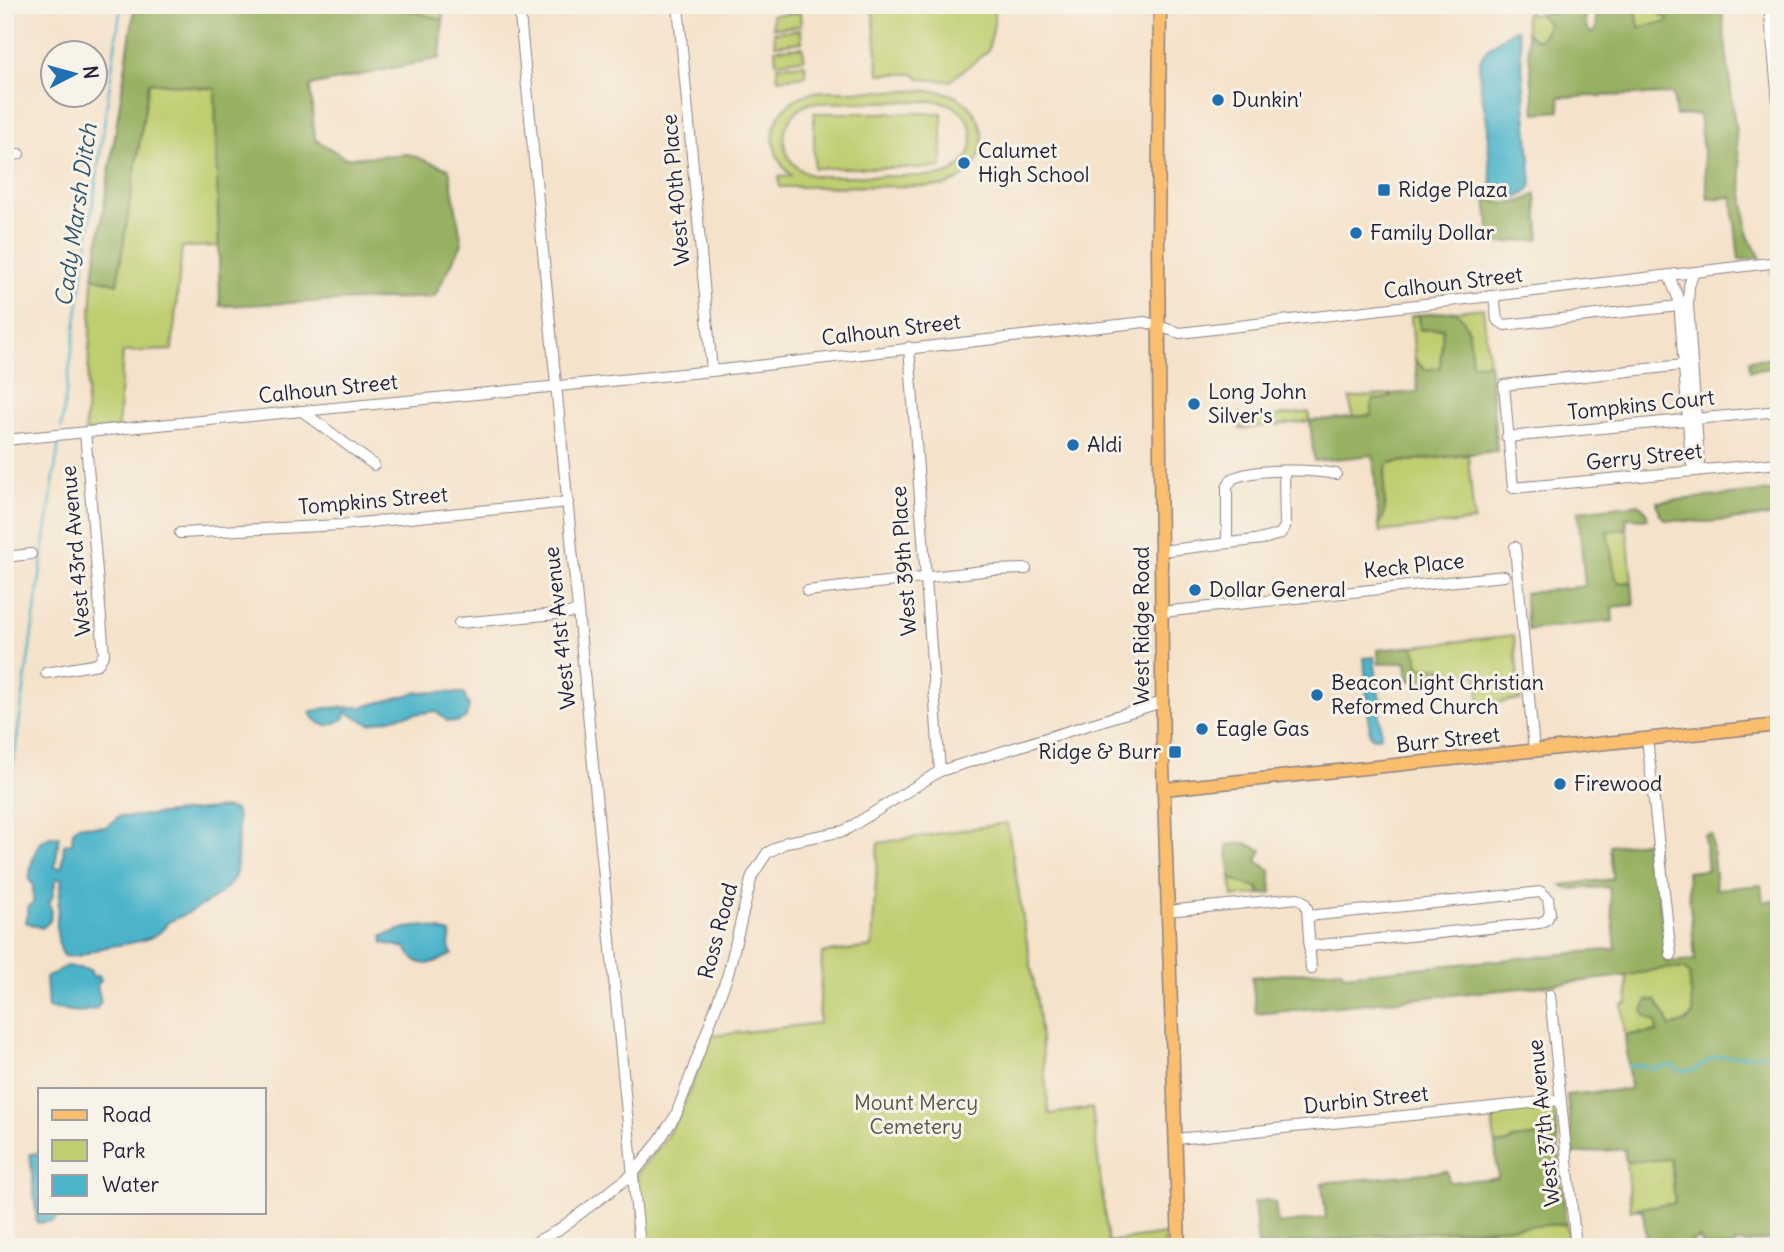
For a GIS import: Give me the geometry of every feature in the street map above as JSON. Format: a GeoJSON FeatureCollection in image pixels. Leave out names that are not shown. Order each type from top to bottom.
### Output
{"type":"FeatureCollection","features":[{"type":"Feature","properties":{"kind":"main road","name":"West Ridge Road"},"geometry":{"type":"LineString","coordinates":[[1160,5],[1158,327],[1162,702],[1179,1247]]}},
{"type":"Feature","properties":{"kind":"main road","name":"Burr Street"},"geometry":{"type":"LineString","coordinates":[[1164,789],[1779,725]]}},
{"type":"Feature","properties":{"kind":"street","name":"West 41st Avenue"},"geometry":{"type":"LineString","coordinates":[[519,5],[640,1247]]}},
{"type":"Feature","properties":{"kind":"street","name":"West 40th Place"},"geometry":{"type":"LineString","coordinates":[[678,5],[712,371]]}},
{"type":"Feature","properties":{"kind":"street"},"geometry":{"type":"LineString","coordinates":[[1769,5],[1775,22],[1779,113]]}},
{"type":"Feature","properties":{"kind":"street"},"geometry":{"type":"LineString","coordinates":[[5,156],[19,155]]}},
{"type":"Feature","properties":{"kind":"street","name":"Calhoun Street"},"geometry":{"type":"LineString","coordinates":[[5,440],[712,371],[1145,321],[1180,333],[1779,262]]}},
{"type":"Feature","properties":{"kind":"street"},"geometry":{"type":"LineString","coordinates":[[1693,273],[1688,300],[1688,364],[1692,419],[1699,462],[1697,469]]}},
{"type":"Feature","properties":{"kind":"street"},"geometry":{"type":"LineString","coordinates":[[1669,276],[1677,293],[1688,364]]}},
{"type":"Feature","properties":{"kind":"street"},"geometry":{"type":"LineString","coordinates":[[1494,297],[1496,318],[1500,323],[1508,325],[1679,306]]}},
{"type":"Feature","properties":{"kind":"street","name":"West 39th Place"},"geometry":{"type":"LineString","coordinates":[[909,347],[940,771]]}},
{"type":"Feature","properties":{"kind":"street"},"geometry":{"type":"LineString","coordinates":[[1507,437],[1503,386],[1688,364]]}},
{"type":"Feature","properties":{"kind":"street"},"geometry":{"type":"LineString","coordinates":[[302,411],[374,465]]}},
{"type":"Feature","properties":{"kind":"street","name":"Tompkins Court"},"geometry":{"type":"LineString","coordinates":[[1507,437],[1779,411]]}},
{"type":"Feature","properties":{"kind":"street","name":"West 43rd Avenue"},"geometry":{"type":"LineString","coordinates":[[46,673],[98,664],[104,654],[85,432]]}},
{"type":"Feature","properties":{"kind":"street","name":"Gerry Street"},"geometry":{"type":"LineString","coordinates":[[1507,437],[1513,488],[1779,463]]}},
{"type":"Feature","properties":{"kind":"street"},"geometry":{"type":"LineString","coordinates":[[1227,543],[1227,488],[1230,480],[1242,475],[1284,471],[1312,470],[1336,474]]}},
{"type":"Feature","properties":{"kind":"street"},"geometry":{"type":"LineString","coordinates":[[1161,551],[1266,539],[1283,531],[1284,471]]}},
{"type":"Feature","properties":{"kind":"street","name":"Tompkins Street"},"geometry":{"type":"LineString","coordinates":[[180,533],[340,526],[568,502]]}},
{"type":"Feature","properties":{"kind":"street"},"geometry":{"type":"LineString","coordinates":[[1515,547],[1534,750]]}},
{"type":"Feature","properties":{"kind":"street"},"geometry":{"type":"LineString","coordinates":[[5,557],[31,554]]}},
{"type":"Feature","properties":{"kind":"street"},"geometry":{"type":"LineString","coordinates":[[807,591],[992,570],[1026,569]]}},
{"type":"Feature","properties":{"kind":"street","name":"Keck Place"},"geometry":{"type":"LineString","coordinates":[[1162,612],[1504,576]]}},
{"type":"Feature","properties":{"kind":"street"},"geometry":{"type":"LineString","coordinates":[[459,623],[578,612]]}},
{"type":"Feature","properties":{"kind":"street","name":"Ross Road"},"geometry":{"type":"LineString","coordinates":[[527,1247],[558,1230],[633,1174],[676,1115],[728,974],[752,876],[767,853],[787,842],[844,831],[940,771],[1162,702]]}},
{"type":"Feature","properties":{"kind":"street"},"geometry":{"type":"LineString","coordinates":[[1647,738],[1671,955]]}},
{"type":"Feature","properties":{"kind":"street"},"geometry":{"type":"LineString","coordinates":[[1308,916],[1539,892],[1547,896],[1550,911],[1547,919],[1539,923],[1309,946]]}},
{"type":"Feature","properties":{"kind":"street"},"geometry":{"type":"LineString","coordinates":[[1167,911],[1294,897],[1304,902],[1308,916],[1311,969]]}},
{"type":"Feature","properties":{"kind":"street","name":"West 37th Avenue"},"geometry":{"type":"LineString","coordinates":[[1550,995],[1576,1247]]}},
{"type":"Feature","properties":{"kind":"street","name":"Durbin Street"},"geometry":{"type":"LineString","coordinates":[[1176,1139],[1561,1100]]}},
{"type":"Feature","properties":{"kind":"green space"},"geometry":{"type":"Polygon","coordinates":[[[135,5],[390,5],[443,20],[440,58],[310,86],[315,139],[345,158],[408,154],[449,169],[462,244],[434,297],[220,306],[215,89],[149,82],[117,284],[93,277],[135,5]]]}},
{"type":"Feature","properties":{"kind":"green space"},"geometry":{"type":"Polygon","coordinates":[[[390,5],[441,5],[443,20],[442,20],[390,5]]]}},
{"type":"Feature","properties":{"kind":"green space"},"geometry":{"type":"Polygon","coordinates":[[[872,5],[994,5],[994,25],[988,51],[950,81],[921,79],[914,74],[879,74],[872,5]]]}},
{"type":"Feature","properties":{"kind":"green space"},"geometry":{"type":"Polygon","coordinates":[[[1577,5],[1582,5],[1586,26],[1593,33],[1597,28],[1595,12],[1591,5],[1635,5],[1639,27],[1668,22],[1668,19],[1656,11],[1654,5],[1721,5],[1748,236],[1761,258],[1739,260],[1732,197],[1708,199],[1699,114],[1676,116],[1673,94],[1559,97],[1560,111],[1535,113],[1527,33],[1540,39],[1548,23],[1538,14],[1577,10],[1577,5]]]}},
{"type":"Feature","properties":{"kind":"green space"},"geometry":{"type":"Polygon","coordinates":[[[1635,5],[1654,5],[1656,11],[1668,19],[1668,22],[1639,28],[1635,5]]]}},
{"type":"Feature","properties":{"kind":"green space"},"geometry":{"type":"Polygon","coordinates":[[[1530,11],[1531,15],[1538,14],[1548,23],[1540,39],[1527,33],[1525,15],[1530,11]]]}},
{"type":"Feature","properties":{"kind":"green space"},"geometry":{"type":"Polygon","coordinates":[[[800,13],[801,26],[773,28],[772,15],[800,13]]]}},
{"type":"Feature","properties":{"kind":"green space"},"geometry":{"type":"Polygon","coordinates":[[[801,30],[802,42],[775,45],[774,32],[801,30]]]}},
{"type":"Feature","properties":{"kind":"green space"},"geometry":{"type":"Polygon","coordinates":[[[803,47],[804,59],[776,62],[775,49],[803,47]]]}},
{"type":"Feature","properties":{"kind":"green space"},"geometry":{"type":"Polygon","coordinates":[[[805,64],[806,76],[778,79],[777,66],[805,64]]]}},
{"type":"Feature","properties":{"kind":"green space"},"geometry":{"type":"Polygon","coordinates":[[[149,82],[215,89],[219,246],[182,247],[172,350],[123,352],[118,429],[85,432],[93,277],[117,283],[149,82]]]}},
{"type":"Feature","properties":{"kind":"green space"},"geometry":{"type":"Polygon","coordinates":[[[925,90],[946,93],[963,101],[976,115],[982,132],[981,151],[967,174],[943,186],[779,187],[779,177],[791,176],[775,149],[776,123],[782,111],[792,101],[806,94],[822,91],[925,90]],[[934,101],[810,103],[790,119],[784,141],[792,162],[801,171],[814,176],[935,176],[951,172],[963,163],[970,151],[972,138],[969,125],[962,113],[950,105],[934,101]]]}},
{"type":"Feature","properties":{"kind":"green space"},"geometry":{"type":"Polygon","coordinates":[[[814,113],[942,113],[942,168],[814,168],[814,113]]]}},
{"type":"Feature","properties":{"kind":"green space"},"geometry":{"type":"Polygon","coordinates":[[[1536,194],[1540,239],[1491,244],[1486,197],[1511,203],[1523,201],[1536,194]]]}},
{"type":"Feature","properties":{"kind":"green space"},"geometry":{"type":"Polygon","coordinates":[[[1483,308],[1489,363],[1472,365],[1468,328],[1455,311],[1483,308]]]}},
{"type":"Feature","properties":{"kind":"green space"},"geometry":{"type":"Polygon","coordinates":[[[1455,311],[1467,328],[1472,364],[1489,363],[1497,451],[1389,463],[1384,478],[1383,519],[1379,525],[1373,455],[1314,461],[1310,421],[1372,415],[1372,400],[1389,398],[1392,394],[1418,392],[1415,360],[1425,370],[1440,367],[1443,328],[1420,330],[1419,315],[1455,311]]]}},
{"type":"Feature","properties":{"kind":"green space"},"geometry":{"type":"Polygon","coordinates":[[[1419,315],[1420,330],[1443,328],[1440,368],[1425,370],[1415,360],[1411,316],[1419,315]]]}},
{"type":"Feature","properties":{"kind":"green space"},"geometry":{"type":"Polygon","coordinates":[[[1779,357],[1779,367],[1750,371],[1749,360],[1779,357]]]}},
{"type":"Feature","properties":{"kind":"green space"},"geometry":{"type":"Polygon","coordinates":[[[1392,394],[1373,415],[1352,417],[1350,398],[1392,394]]]}},
{"type":"Feature","properties":{"kind":"green space"},"geometry":{"type":"Polygon","coordinates":[[[1309,412],[1310,421],[1240,429],[1239,420],[1309,412]]]}},
{"type":"Feature","properties":{"kind":"green space"},"geometry":{"type":"Polygon","coordinates":[[[1468,455],[1474,521],[1380,532],[1379,525],[1384,511],[1384,478],[1389,463],[1468,455]]]}},
{"type":"Feature","properties":{"kind":"green space"},"geometry":{"type":"Polygon","coordinates":[[[1779,490],[1779,515],[1707,522],[1665,520],[1660,514],[1657,502],[1779,490]]]}},
{"type":"Feature","properties":{"kind":"green space"},"geometry":{"type":"Polygon","coordinates":[[[1639,504],[1646,511],[1648,519],[1626,518],[1627,529],[1607,531],[1616,579],[1620,583],[1632,582],[1634,605],[1612,607],[1613,621],[1528,630],[1524,593],[1585,586],[1578,511],[1639,504]]]}},
{"type":"Feature","properties":{"kind":"green space"},"geometry":{"type":"Polygon","coordinates":[[[1609,529],[1627,529],[1632,582],[1620,583],[1616,579],[1607,536],[1609,529]]]}},
{"type":"Feature","properties":{"kind":"green space"},"geometry":{"type":"Polygon","coordinates":[[[1514,635],[1520,700],[1480,704],[1477,674],[1444,678],[1444,670],[1423,668],[1419,665],[1414,646],[1514,635]]]}},
{"type":"Feature","properties":{"kind":"green space"},"geometry":{"type":"Polygon","coordinates":[[[1414,646],[1419,665],[1423,668],[1442,667],[1444,678],[1408,681],[1406,662],[1379,664],[1378,650],[1414,646]]]}},
{"type":"Feature","properties":{"kind":"green space","name":"Mount Mercy Cemetery"},"geometry":{"type":"Polygon","coordinates":[[[1007,823],[1037,1002],[1049,1114],[1092,1108],[1108,1242],[1165,1234],[1165,1247],[642,1247],[637,1173],[673,1126],[711,1036],[819,1023],[822,953],[872,947],[878,843],[1007,823]]]}},
{"type":"Feature","properties":{"kind":"green space"},"geometry":{"type":"Polygon","coordinates":[[[1711,834],[1716,889],[1761,885],[1763,902],[1779,901],[1779,1238],[1748,1243],[1736,1242],[1734,1247],[1702,1247],[1700,1238],[1679,1247],[1635,1247],[1634,1242],[1646,1240],[1643,1210],[1634,1209],[1675,1203],[1671,1159],[1626,1162],[1624,1149],[1573,1154],[1567,1095],[1630,1089],[1625,1035],[1657,1032],[1656,1022],[1645,1016],[1643,1011],[1647,1000],[1656,1001],[1670,1027],[1686,1022],[1693,1015],[1689,973],[1684,969],[1666,968],[1542,986],[1256,1014],[1252,977],[1341,969],[1343,975],[1616,949],[1609,887],[1568,889],[1562,885],[1613,879],[1610,846],[1653,841],[1666,962],[1695,960],[1687,872],[1708,870],[1704,835],[1711,834]]]}},
{"type":"Feature","properties":{"kind":"green space"},"geometry":{"type":"Polygon","coordinates":[[[1245,843],[1262,850],[1257,861],[1270,870],[1272,893],[1261,894],[1258,888],[1231,879],[1227,845],[1245,843]]]}},
{"type":"Feature","properties":{"kind":"green space"},"geometry":{"type":"Polygon","coordinates":[[[1231,879],[1258,888],[1261,894],[1233,897],[1231,879]]]}},
{"type":"Feature","properties":{"kind":"green space"},"geometry":{"type":"Polygon","coordinates":[[[1666,968],[1684,969],[1689,973],[1693,1015],[1686,1022],[1670,1028],[1645,1016],[1656,1022],[1657,1032],[1625,1035],[1622,1005],[1628,1003],[1626,975],[1666,968]]]}},
{"type":"Feature","properties":{"kind":"green space"},"geometry":{"type":"Polygon","coordinates":[[[1554,1107],[1557,1134],[1513,1139],[1508,1143],[1495,1145],[1492,1114],[1554,1107]]]}},
{"type":"Feature","properties":{"kind":"green space"},"geometry":{"type":"Polygon","coordinates":[[[1557,1134],[1566,1224],[1377,1235],[1288,1244],[1288,1247],[1277,1247],[1277,1244],[1258,1246],[1254,1202],[1266,1200],[1275,1203],[1278,1224],[1326,1218],[1322,1183],[1447,1171],[1449,1182],[1498,1178],[1495,1145],[1508,1143],[1513,1139],[1557,1134]]]}},
{"type":"Feature","properties":{"kind":"green space"},"geometry":{"type":"Polygon","coordinates":[[[1671,1159],[1675,1204],[1635,1208],[1631,1211],[1626,1162],[1671,1159]]]}},
{"type":"Feature","properties":{"kind":"green space"},"geometry":{"type":"Polygon","coordinates":[[[1566,1224],[1569,1247],[1288,1247],[1287,1244],[1377,1235],[1566,1224]]]}},
{"type":"Feature","properties":{"kind":"water"},"geometry":{"type":"Polygon","coordinates":[[[1517,29],[1520,42],[1532,184],[1524,194],[1512,198],[1499,195],[1491,186],[1488,129],[1479,65],[1483,54],[1517,29]]]}},
{"type":"Feature","properties":{"kind":"water"},"geometry":{"type":"Polygon","coordinates":[[[1374,657],[1381,699],[1381,736],[1373,738],[1370,735],[1364,658],[1374,657]]]}},
{"type":"Feature","properties":{"kind":"water"},"geometry":{"type":"Polygon","coordinates":[[[419,692],[463,693],[469,706],[466,717],[458,722],[447,721],[436,711],[370,724],[346,712],[345,718],[325,725],[317,722],[310,712],[326,708],[362,707],[419,692]]]}},
{"type":"Feature","properties":{"kind":"water"},"geometry":{"type":"Polygon","coordinates":[[[225,808],[235,810],[238,819],[237,861],[232,882],[206,903],[168,922],[156,935],[80,955],[64,956],[57,929],[62,879],[56,878],[49,903],[50,921],[42,928],[26,922],[28,907],[33,903],[33,884],[29,880],[31,865],[36,850],[44,840],[59,836],[55,867],[62,868],[64,845],[72,843],[73,831],[79,825],[106,827],[119,816],[225,808]]]}},
{"type":"Feature","properties":{"kind":"water"},"geometry":{"type":"Polygon","coordinates":[[[424,926],[451,933],[449,946],[452,954],[426,964],[415,960],[406,948],[383,943],[382,936],[406,928],[424,926]]]}},
{"type":"Feature","properties":{"kind":"water"},"geometry":{"type":"Polygon","coordinates":[[[66,966],[90,970],[93,977],[99,975],[101,980],[97,986],[101,1001],[96,1009],[80,1012],[48,1008],[46,978],[66,966]]]}},
{"type":"Feature","properties":{"kind":"water"},"geometry":{"type":"Polygon","coordinates":[[[38,1153],[38,1214],[57,1214],[54,1221],[37,1223],[30,1154],[38,1153]]]}},
{"type":"Feature","properties":{"kind":"waterway","name":"Cady Marsh Ditch"},"geometry":{"type":"LineString","coordinates":[[61,428],[121,5]]}},
{"type":"Feature","properties":{"kind":"waterway"},"geometry":{"type":"LineString","coordinates":[[1770,272],[1779,271]]}},
{"type":"Feature","properties":{"kind":"waterway","name":"Cady Marsh Ditch"},"geometry":{"type":"LineString","coordinates":[[5,824],[59,441]]}},
{"type":"Feature","properties":{"kind":"waterway"},"geometry":{"type":"LineString","coordinates":[[1628,1067],[1639,1065],[1654,1069],[1671,1065],[1681,1071],[1694,1070],[1714,1057],[1779,1054]]}},
{"type":"Feature","properties":{"kind":"place","name":"Dunkin'"},"geometry":{"type":"Point","coordinates":[1218,100]}},
{"type":"Feature","properties":{"kind":"place","name":"Calumet High School"},"geometry":{"type":"Point","coordinates":[964,163]}},
{"type":"Feature","properties":{"kind":"place","name":"Ridge Plaza"},"geometry":{"type":"Point","coordinates":[1384,190]}},
{"type":"Feature","properties":{"kind":"place","name":"Family Dollar"},"geometry":{"type":"Point","coordinates":[1356,233]}},
{"type":"Feature","properties":{"kind":"place","name":"Long John Silver's"},"geometry":{"type":"Point","coordinates":[1194,404]}},
{"type":"Feature","properties":{"kind":"place","name":"Aldi"},"geometry":{"type":"Point","coordinates":[1073,445]}},
{"type":"Feature","properties":{"kind":"place","name":"Dollar General"},"geometry":{"type":"Point","coordinates":[1195,590]}},
{"type":"Feature","properties":{"kind":"place","name":"Beacon Light Christian Reformed Church"},"geometry":{"type":"Point","coordinates":[1317,695]}},
{"type":"Feature","properties":{"kind":"place","name":"Eagle Gas"},"geometry":{"type":"Point","coordinates":[1202,729]}},
{"type":"Feature","properties":{"kind":"place","name":"Ridge & Burr"},"geometry":{"type":"Point","coordinates":[1175,752]}},
{"type":"Feature","properties":{"kind":"place","name":"Firewood"},"geometry":{"type":"Point","coordinates":[1560,784]}}]}
